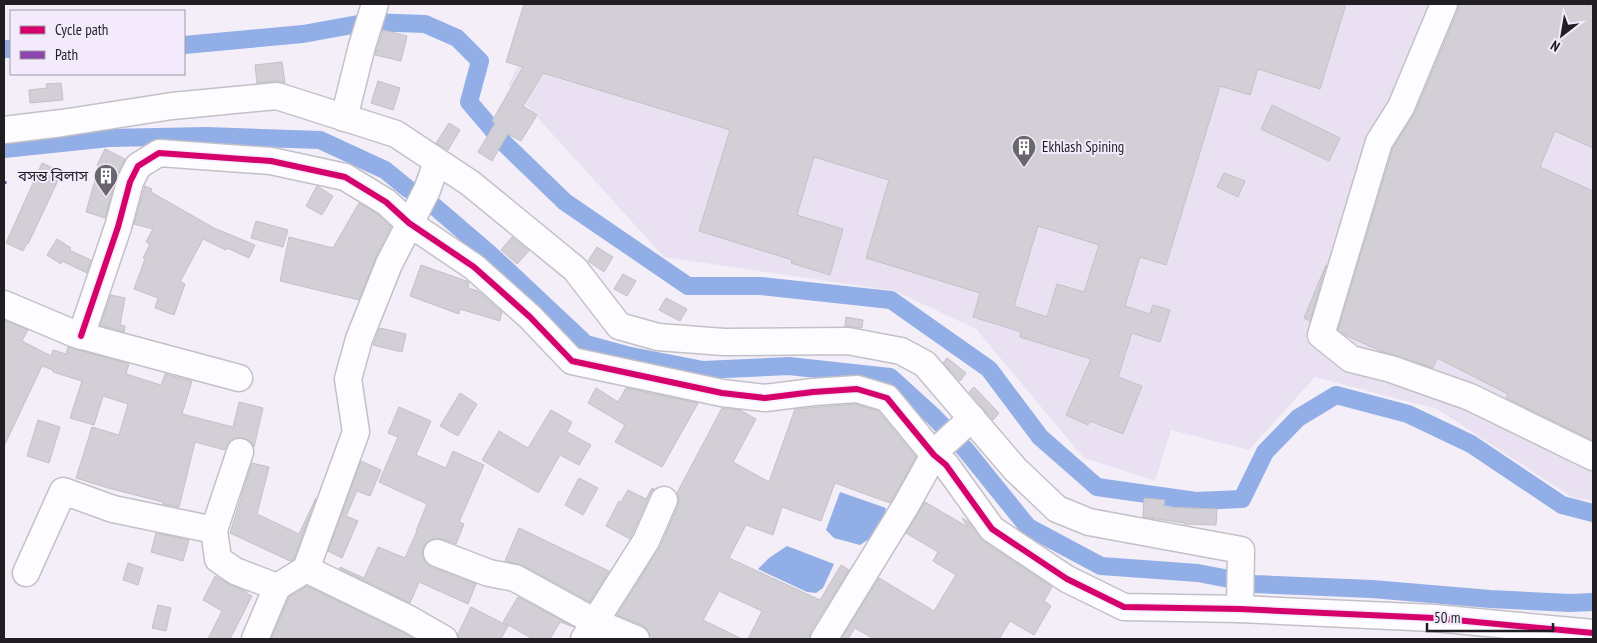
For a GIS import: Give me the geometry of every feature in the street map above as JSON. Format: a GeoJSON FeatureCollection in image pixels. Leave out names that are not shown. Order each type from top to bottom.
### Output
{"type":"FeatureCollection","features":[{"type":"Feature","properties":{"kind":"street"},"geometry":{"type":"LineString","coordinates":[[344,118],[374,4]]}},
{"type":"Feature","properties":{"kind":"street"},"geometry":{"type":"LineString","coordinates":[[1444,4],[1401,107],[1379,142],[1321,335],[1351,360],[1391,369],[1470,397],[1593,457]]}},
{"type":"Feature","properties":{"kind":"street"},"geometry":{"type":"LineString","coordinates":[[4,130],[172,106],[277,96],[396,134],[470,183],[575,270],[619,326],[658,336],[724,342],[848,341],[901,351],[925,364],[1015,469],[1057,510],[1089,522],[1242,550],[1240,609]]}},
{"type":"Feature","properties":{"kind":"street"},"geometry":{"type":"LineString","coordinates":[[81,336],[118,227],[130,182],[138,166],[159,153],[270,161],[345,177],[386,202],[474,267],[530,317],[572,361],[722,393],[765,398],[857,389],[887,398],[936,452],[992,529],[1067,579],[1124,607],[1240,609],[1434,618],[1590,635]]}},
{"type":"Feature","properties":{"kind":"street"},"geometry":{"type":"LineString","coordinates":[[255,639],[277,587],[306,569],[356,432],[348,379],[359,339],[389,264],[427,190],[437,162]]}},
{"type":"Feature","properties":{"kind":"street"},"geometry":{"type":"LineString","coordinates":[[4,304],[81,336],[239,378]]}},
{"type":"Feature","properties":{"kind":"street"},"geometry":{"type":"LineString","coordinates":[[824,639],[905,507],[936,452],[972,418]]}},
{"type":"Feature","properties":{"kind":"street"},"geometry":{"type":"LineString","coordinates":[[240,452],[214,530],[218,559],[235,571],[277,587]]}},
{"type":"Feature","properties":{"kind":"street"},"geometry":{"type":"LineString","coordinates":[[26,573],[63,491],[113,510],[214,530]]}},
{"type":"Feature","properties":{"kind":"street"},"geometry":{"type":"LineString","coordinates":[[589,631],[646,541],[664,500]]}},
{"type":"Feature","properties":{"kind":"street"},"geometry":{"type":"LineString","coordinates":[[437,553],[489,573],[515,578],[589,631],[636,639]]}},
{"type":"Feature","properties":{"kind":"street"},"geometry":{"type":"LineString","coordinates":[[306,569],[444,639]]}},
{"type":"Feature","properties":{"kind":"shaded area"},"geometry":{"type":"Polygon","coordinates":[[[550,4],[1593,4],[1593,501],[1572,497],[1437,409],[1315,377],[1249,450],[1171,430],[1155,481],[1084,458],[976,329],[895,291],[664,257],[508,85],[550,4]]]}},
{"type":"Feature","properties":{"kind":"water"},"geometry":{"type":"Polygon","coordinates":[[[840,492],[886,508],[881,531],[860,545],[834,538],[826,530],[840,492]]]}},
{"type":"Feature","properties":{"kind":"water"},"geometry":{"type":"Polygon","coordinates":[[[787,546],[834,564],[823,588],[816,593],[807,592],[758,569],[769,558],[787,546]]]}},
{"type":"Feature","properties":{"kind":"building","name":"Ekhlash Spining"},"geometry":{"type":"Polygon","coordinates":[[[524,4],[1346,4],[1320,89],[1258,69],[1250,95],[1220,86],[1166,265],[1140,257],[1125,306],[1150,314],[1153,305],[1170,310],[1160,342],[1132,333],[1118,377],[1142,386],[1123,434],[1090,421],[1088,425],[1066,415],[1091,359],[1020,337],[1021,332],[973,317],[980,293],[866,258],[889,180],[814,157],[797,215],[843,229],[830,275],[791,263],[792,260],[699,231],[730,130],[543,73],[523,106],[537,115],[521,141],[508,134],[492,161],[478,152],[495,123],[492,121],[523,67],[506,62],[524,4]],[[1038,226],[1014,306],[1047,317],[1057,284],[1084,292],[1099,245],[1038,226]]]}},
{"type":"Feature","properties":{"kind":"building"},"geometry":{"type":"Polygon","coordinates":[[[1459,4],[1585,4],[1593,7],[1593,148],[1555,131],[1540,167],[1593,191],[1593,440],[1506,398],[1508,394],[1437,358],[1433,368],[1381,351],[1338,330],[1393,148],[1415,113],[1459,4]]]}},
{"type":"Feature","properties":{"kind":"building"},"geometry":{"type":"Polygon","coordinates":[[[383,30],[407,36],[401,61],[375,55],[383,30]]]}},
{"type":"Feature","properties":{"kind":"building"},"geometry":{"type":"Polygon","coordinates":[[[282,62],[285,83],[276,81],[257,83],[255,65],[282,62]]]}},
{"type":"Feature","properties":{"kind":"building"},"geometry":{"type":"Polygon","coordinates":[[[378,81],[400,88],[393,110],[371,103],[378,81]]]}},
{"type":"Feature","properties":{"kind":"building"},"geometry":{"type":"Polygon","coordinates":[[[61,83],[63,100],[30,103],[29,90],[47,88],[46,84],[61,83]]]}},
{"type":"Feature","properties":{"kind":"building"},"geometry":{"type":"Polygon","coordinates":[[[1272,105],[1340,138],[1329,161],[1261,129],[1272,105]]]}},
{"type":"Feature","properties":{"kind":"building"},"geometry":{"type":"Polygon","coordinates":[[[449,123],[460,130],[448,150],[436,143],[449,123]]]}},
{"type":"Feature","properties":{"kind":"building"},"geometry":{"type":"Polygon","coordinates":[[[105,149],[125,159],[116,178],[105,218],[86,212],[99,166],[97,165],[105,149]]]}},
{"type":"Feature","properties":{"kind":"building"},"geometry":{"type":"Polygon","coordinates":[[[42,163],[62,172],[23,251],[6,243],[42,163]]]}},
{"type":"Feature","properties":{"kind":"building"},"geometry":{"type":"Polygon","coordinates":[[[1224,173],[1245,181],[1238,197],[1217,187],[1224,173]]]}},
{"type":"Feature","properties":{"kind":"building"},"geometry":{"type":"Polygon","coordinates":[[[145,186],[152,189],[151,192],[214,228],[255,245],[249,258],[203,239],[180,282],[185,284],[174,315],[155,308],[158,298],[134,289],[145,259],[143,258],[150,244],[146,242],[153,229],[134,224],[145,186]]]}},
{"type":"Feature","properties":{"kind":"building"},"geometry":{"type":"Polygon","coordinates":[[[317,186],[333,196],[322,215],[306,206],[317,186]]]}},
{"type":"Feature","properties":{"kind":"building"},"geometry":{"type":"Polygon","coordinates":[[[359,203],[377,214],[391,227],[376,257],[359,300],[280,281],[289,237],[333,248],[359,203]]]}},
{"type":"Feature","properties":{"kind":"building"},"geometry":{"type":"Polygon","coordinates":[[[256,221],[288,230],[283,247],[251,238],[256,221]]]}},
{"type":"Feature","properties":{"kind":"building"},"geometry":{"type":"Polygon","coordinates":[[[512,237],[529,251],[517,264],[501,250],[512,237]]]}},
{"type":"Feature","properties":{"kind":"building"},"geometry":{"type":"Polygon","coordinates":[[[57,239],[71,248],[69,250],[91,260],[87,273],[62,261],[61,264],[47,255],[57,239]]]}},
{"type":"Feature","properties":{"kind":"building"},"geometry":{"type":"Polygon","coordinates":[[[597,247],[613,257],[604,272],[588,261],[597,247]]]}},
{"type":"Feature","properties":{"kind":"building"},"geometry":{"type":"Polygon","coordinates":[[[421,265],[469,282],[468,288],[478,291],[502,312],[500,321],[460,309],[459,314],[410,296],[421,265]]]}},
{"type":"Feature","properties":{"kind":"building"},"geometry":{"type":"Polygon","coordinates":[[[1326,265],[1310,321],[1304,318],[1326,265]]]}},
{"type":"Feature","properties":{"kind":"building"},"geometry":{"type":"Polygon","coordinates":[[[623,274],[636,281],[627,296],[614,289],[623,274]]]}},
{"type":"Feature","properties":{"kind":"building"},"geometry":{"type":"Polygon","coordinates":[[[111,295],[125,298],[120,325],[125,326],[124,332],[100,325],[111,295]]]}},
{"type":"Feature","properties":{"kind":"building"},"geometry":{"type":"Polygon","coordinates":[[[666,298],[687,309],[680,321],[659,310],[666,298]]]}},
{"type":"Feature","properties":{"kind":"building"},"geometry":{"type":"Polygon","coordinates":[[[846,317],[863,320],[862,328],[845,326],[846,317]]]}},
{"type":"Feature","properties":{"kind":"building"},"geometry":{"type":"Polygon","coordinates":[[[4,320],[28,330],[22,341],[51,356],[53,350],[66,354],[68,347],[129,364],[126,374],[161,385],[165,374],[192,381],[182,414],[233,427],[239,402],[263,408],[254,447],[251,442],[237,437],[230,440],[225,450],[195,442],[179,507],[76,478],[92,427],[119,435],[128,404],[103,396],[94,425],[70,418],[82,381],[53,372],[53,370],[42,366],[4,446],[4,320]]]}},
{"type":"Feature","properties":{"kind":"building"},"geometry":{"type":"Polygon","coordinates":[[[380,328],[406,334],[402,352],[373,345],[380,328]]]}},
{"type":"Feature","properties":{"kind":"building"},"geometry":{"type":"Polygon","coordinates":[[[947,358],[966,373],[960,381],[943,363],[947,358]]]}},
{"type":"Feature","properties":{"kind":"building"},"geometry":{"type":"Polygon","coordinates":[[[974,387],[999,413],[993,420],[969,392],[974,387]]]}},
{"type":"Feature","properties":{"kind":"building"},"geometry":{"type":"Polygon","coordinates":[[[596,388],[618,402],[626,388],[698,403],[662,467],[615,442],[625,425],[588,403],[596,388]]]}},
{"type":"Feature","properties":{"kind":"building"},"geometry":{"type":"Polygon","coordinates":[[[460,393],[477,404],[458,436],[440,426],[460,393]]]}},
{"type":"Feature","properties":{"kind":"building"},"geometry":{"type":"Polygon","coordinates":[[[855,404],[878,411],[916,457],[890,503],[835,483],[821,521],[782,507],[773,535],[746,525],[729,558],[820,600],[841,565],[849,570],[811,631],[809,639],[748,639],[762,611],[719,591],[703,620],[742,639],[657,639],[650,636],[648,630],[642,625],[617,615],[660,547],[678,506],[679,499],[677,493],[722,408],[740,410],[756,419],[733,462],[769,482],[795,409],[855,404]]]}},
{"type":"Feature","properties":{"kind":"building"},"geometry":{"type":"Polygon","coordinates":[[[399,407],[431,421],[416,455],[446,468],[453,451],[484,465],[459,522],[464,524],[456,544],[435,538],[427,542],[423,548],[422,555],[425,562],[431,567],[476,584],[468,604],[419,582],[410,603],[340,569],[340,567],[364,578],[378,547],[405,558],[427,504],[379,482],[398,437],[388,433],[399,407]]]}},
{"type":"Feature","properties":{"kind":"building"},"geometry":{"type":"Polygon","coordinates":[[[551,410],[572,422],[567,432],[591,445],[579,465],[560,455],[539,492],[537,492],[482,460],[499,431],[528,448],[551,410]]]}},
{"type":"Feature","properties":{"kind":"building"},"geometry":{"type":"Polygon","coordinates":[[[38,420],[60,427],[49,463],[27,456],[38,420]]]}},
{"type":"Feature","properties":{"kind":"building"},"geometry":{"type":"Polygon","coordinates":[[[361,461],[381,470],[370,496],[357,491],[346,516],[358,521],[342,558],[328,551],[361,461]]]}},
{"type":"Feature","properties":{"kind":"building"},"geometry":{"type":"Polygon","coordinates":[[[252,463],[269,467],[257,514],[299,534],[316,498],[294,559],[290,561],[230,533],[252,463]]]}},
{"type":"Feature","properties":{"kind":"building"},"geometry":{"type":"Polygon","coordinates":[[[579,478],[598,488],[583,515],[565,505],[579,478]]]}},
{"type":"Feature","properties":{"kind":"building"},"geometry":{"type":"Polygon","coordinates":[[[652,488],[654,489],[630,539],[606,526],[619,501],[621,502],[628,490],[646,499],[652,488]]]}},
{"type":"Feature","properties":{"kind":"building"},"geometry":{"type":"Polygon","coordinates":[[[1144,498],[1165,500],[1164,507],[1217,509],[1216,525],[1184,524],[1143,517],[1144,498]]]}},
{"type":"Feature","properties":{"kind":"building"},"geometry":{"type":"Polygon","coordinates":[[[925,502],[968,527],[962,518],[969,522],[983,541],[1052,587],[1044,601],[1051,606],[1034,635],[1010,621],[999,639],[874,639],[855,628],[848,639],[841,639],[879,578],[934,611],[956,575],[933,561],[938,552],[906,533],[925,502]]]}},
{"type":"Feature","properties":{"kind":"building"},"geometry":{"type":"Polygon","coordinates":[[[519,528],[609,571],[590,602],[522,565],[505,561],[519,528]]]}},
{"type":"Feature","properties":{"kind":"building"},"geometry":{"type":"Polygon","coordinates":[[[156,533],[189,540],[183,561],[151,552],[156,533]]]}},
{"type":"Feature","properties":{"kind":"building"},"geometry":{"type":"Polygon","coordinates":[[[128,563],[143,568],[138,585],[123,580],[128,563]]]}},
{"type":"Feature","properties":{"kind":"building"},"geometry":{"type":"Polygon","coordinates":[[[215,576],[252,596],[230,639],[208,639],[222,611],[203,600],[215,576]]]}},
{"type":"Feature","properties":{"kind":"building"},"geometry":{"type":"Polygon","coordinates":[[[307,586],[414,639],[271,639],[289,597],[307,586]]]}},
{"type":"Feature","properties":{"kind":"building"},"geometry":{"type":"Polygon","coordinates":[[[518,597],[574,627],[560,622],[550,639],[533,639],[503,622],[518,597]]]}},
{"type":"Feature","properties":{"kind":"building"},"geometry":{"type":"Polygon","coordinates":[[[158,605],[171,608],[166,631],[152,628],[158,605]]]}},
{"type":"Feature","properties":{"kind":"building"},"geometry":{"type":"Polygon","coordinates":[[[471,607],[508,626],[501,639],[459,639],[458,634],[471,607]]]}},
{"type":"Feature","properties":{"kind":"waterway"},"geometry":{"type":"LineString","coordinates":[[185,45],[303,34],[369,22],[425,24],[457,38],[480,61],[469,102],[504,143],[565,202],[688,286],[761,286],[891,300],[989,369],[1040,437],[1097,487],[1196,501],[1242,499],[1265,452],[1298,418],[1336,395],[1408,414],[1471,444],[1562,505],[1593,513]]}},
{"type":"Feature","properties":{"kind":"waterway"},"geometry":{"type":"LineString","coordinates":[[4,49],[10,49]]}},
{"type":"Feature","properties":{"kind":"waterway"},"geometry":{"type":"LineString","coordinates":[[4,149],[109,138],[206,136],[320,140],[385,170],[434,206],[491,255],[586,344],[626,355],[703,370],[789,366],[890,377],[934,417],[965,449],[1028,527],[1101,566],[1198,573],[1255,584],[1372,589],[1490,599],[1570,603],[1593,602]]}},
{"type":"Feature","properties":{"kind":"cycle path"},"geometry":{"type":"LineString","coordinates":[[81,336],[118,227],[130,182],[138,166],[159,153],[271,161],[345,177],[386,202],[409,223],[474,267],[530,317],[572,361],[722,393],[765,398],[857,389],[887,398],[934,455],[946,465],[992,529],[1067,579],[1124,607],[1240,609],[1434,618],[1593,633]]}},
{"type":"Feature","properties":{"kind":"place","name":"Ekhlash Spining"},"geometry":{"type":"Point","coordinates":[1024,168]}},
{"type":"Feature","properties":{"kind":"place","name":"বসন্ত বিলাস"},"geometry":{"type":"Point","coordinates":[106,197]}}]}
